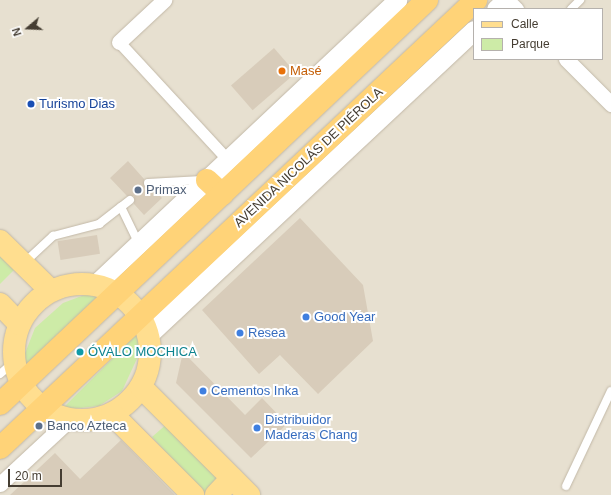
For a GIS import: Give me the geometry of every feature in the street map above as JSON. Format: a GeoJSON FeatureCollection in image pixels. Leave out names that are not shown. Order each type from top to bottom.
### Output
{"type":"FeatureCollection","features":[{"type":"Feature","properties":{"kind":"highway"},"geometry":{"type":"LineString","coordinates":[[0,404],[118,293],[214,187],[427,0]]}},
{"type":"Feature","properties":{"kind":"highway","name":"AVENIDA NICOLÁS DE PIÉROLA"},"geometry":{"type":"LineString","coordinates":[[0,448],[43,408],[145,325],[219,255],[476,0]]}},
{"type":"Feature","properties":{"kind":"main road"},"geometry":{"type":"LineString","coordinates":[[0,241],[50,290]]}},
{"type":"Feature","properties":{"kind":"main road"},"geometry":{"type":"LineString","coordinates":[[73,284],[96,284],[118,293],[145,325],[150,358],[141,387],[112,414],[84,421],[70,419],[43,408],[7,368],[20,324],[32,304],[50,290],[73,284]]}},
{"type":"Feature","properties":{"kind":"main road"},"geometry":{"type":"LineString","coordinates":[[1,307],[20,324]]}},
{"type":"Feature","properties":{"kind":"main road"},"geometry":{"type":"LineString","coordinates":[[141,387],[249,495]]}},
{"type":"Feature","properties":{"kind":"main road"},"geometry":{"type":"LineString","coordinates":[[112,414],[193,495]]}},
{"type":"Feature","properties":{"kind":"main road"},"geometry":{"type":"LineString","coordinates":[[216,495],[232,478]]}},
{"type":"Feature","properties":{"kind":"street"},"geometry":{"type":"LineString","coordinates":[[164,0],[119,42],[228,160]]}},
{"type":"Feature","properties":{"kind":"street"},"geometry":{"type":"LineString","coordinates":[[96,284],[139,244],[214,187],[228,160],[397,0]]}},
{"type":"Feature","properties":{"kind":"street"},"geometry":{"type":"LineString","coordinates":[[497,8],[506,0],[515,8]]}},
{"type":"Feature","properties":{"kind":"street","name":"AVENIDA NICOLÁS DE PIÉROLA"},"geometry":{"type":"LineString","coordinates":[[219,255],[473,31]]}},
{"type":"Feature","properties":{"kind":"street"},"geometry":{"type":"LineString","coordinates":[[567,60],[611,104]]}},
{"type":"Feature","properties":{"kind":"street"},"geometry":{"type":"LineString","coordinates":[[0,484],[70,419]]}},
{"type":"Feature","properties":{"kind":"lane"},"geometry":{"type":"LineString","coordinates":[[571,8],[580,0]]}},
{"type":"Feature","properties":{"kind":"lane"},"geometry":{"type":"LineString","coordinates":[[148,183],[214,187]]}},
{"type":"Feature","properties":{"kind":"lane"},"geometry":{"type":"LineString","coordinates":[[23,264],[53,236],[99,224],[130,200]]}},
{"type":"Feature","properties":{"kind":"lane"},"geometry":{"type":"LineString","coordinates":[[121,207],[139,244]]}},
{"type":"Feature","properties":{"kind":"lane"},"geometry":{"type":"LineString","coordinates":[[566,486],[611,392]]}},
{"type":"Feature","properties":{"kind":"shaded area"},"geometry":{"type":"Polygon","coordinates":[[[0,0],[611,0],[611,495],[0,495],[0,0]]]}},
{"type":"Feature","properties":{"kind":"green space"},"geometry":{"type":"Polygon","coordinates":[[[0,254],[15,269],[0,284],[0,254]]]}},
{"type":"Feature","properties":{"kind":"green space"},"geometry":{"type":"Polygon","coordinates":[[[87,294],[103,298],[30,371],[22,361],[35,328],[63,303],[87,294]]]}},
{"type":"Feature","properties":{"kind":"green space"},"geometry":{"type":"Polygon","coordinates":[[[136,335],[141,350],[122,391],[99,406],[61,410],[136,335]]]}},
{"type":"Feature","properties":{"kind":"green space"},"geometry":{"type":"Polygon","coordinates":[[[169,422],[222,476],[203,494],[152,437],[169,422]]]}},
{"type":"Feature","properties":{"kind":"building"},"geometry":{"type":"Polygon","coordinates":[[[274,48],[296,73],[253,110],[231,85],[274,48]]]}},
{"type":"Feature","properties":{"kind":"building","name":"Primax"},"geometry":{"type":"Polygon","coordinates":[[[128,161],[144,179],[144,186],[153,188],[162,198],[144,215],[134,204],[134,196],[127,196],[110,178],[128,161]]]}},
{"type":"Feature","properties":{"kind":"building","name":"Good Year"},"geometry":{"type":"Polygon","coordinates":[[[300,218],[363,285],[373,341],[318,394],[280,355],[259,374],[202,310],[300,218]]]}},
{"type":"Feature","properties":{"kind":"building"},"geometry":{"type":"Polygon","coordinates":[[[97,235],[100,254],[60,260],[57,241],[97,235]]]}},
{"type":"Feature","properties":{"kind":"building"},"geometry":{"type":"Polygon","coordinates":[[[183,352],[245,415],[262,398],[287,424],[251,458],[176,383],[183,352]]]}},
{"type":"Feature","properties":{"kind":"building"},"geometry":{"type":"Polygon","coordinates":[[[121,440],[175,495],[10,495],[55,453],[80,479],[121,440]]]}},
{"type":"Feature","properties":{"kind":"place","name":"Masé"},"geometry":{"type":"Point","coordinates":[282,71]}},
{"type":"Feature","properties":{"kind":"place","name":"Turismo Dias"},"geometry":{"type":"Point","coordinates":[31,104]}},
{"type":"Feature","properties":{"kind":"place","name":"Primax"},"geometry":{"type":"Point","coordinates":[138,190]}},
{"type":"Feature","properties":{"kind":"place","name":"Good Year"},"geometry":{"type":"Point","coordinates":[306,317]}},
{"type":"Feature","properties":{"kind":"place","name":"Resea"},"geometry":{"type":"Point","coordinates":[240,333]}},
{"type":"Feature","properties":{"kind":"place","name":"ÓVALO MOCHICA"},"geometry":{"type":"Point","coordinates":[80,352]}},
{"type":"Feature","properties":{"kind":"place","name":"Cementos Inka"},"geometry":{"type":"Point","coordinates":[203,391]}},
{"type":"Feature","properties":{"kind":"place","name":"Banco Azteca"},"geometry":{"type":"Point","coordinates":[39,426]}},
{"type":"Feature","properties":{"kind":"place","name":"Distribuidor Maderas Chang"},"geometry":{"type":"Point","coordinates":[257,428]}}]}
